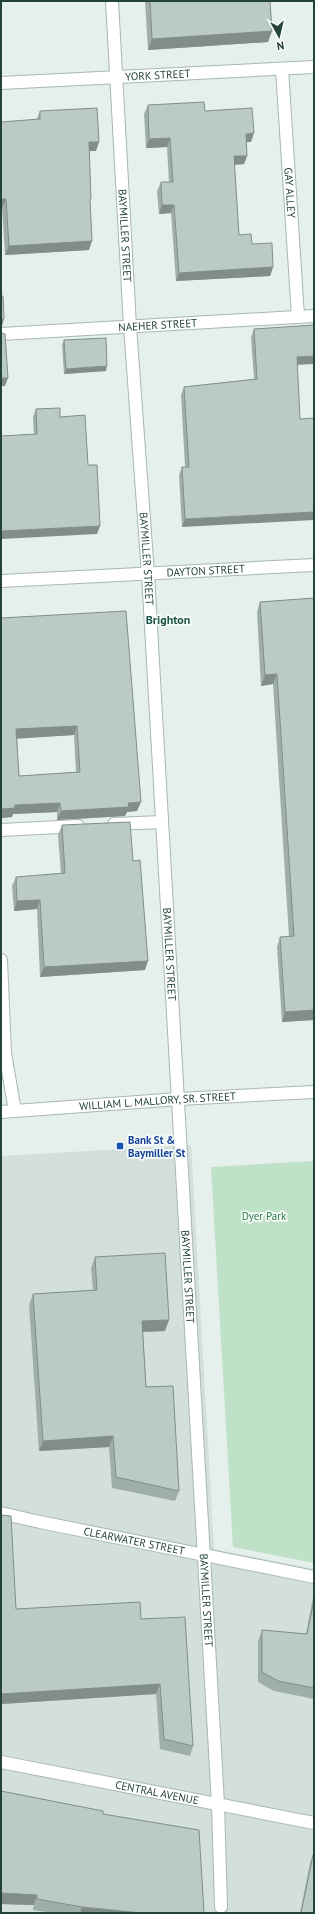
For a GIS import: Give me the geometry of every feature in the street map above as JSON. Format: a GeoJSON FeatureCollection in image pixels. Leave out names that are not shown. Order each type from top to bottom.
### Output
{"type":"FeatureCollection","features":[{"type":"Feature","properties":{"kind":"street","name":"BAYMILLER STREET"},"geometry":{"type":"LineString","coordinates":[[112,1],[130,326],[148,574],[179,1099],[218,1804],[221,1907]]}},
{"type":"Feature","properties":{"kind":"street","name":"YORK STREET"},"geometry":{"type":"LineString","coordinates":[[1,83],[314,67]]}},
{"type":"Feature","properties":{"kind":"street","name":"GAY ALLEY"},"geometry":{"type":"LineString","coordinates":[[282,69],[298,317]]}},
{"type":"Feature","properties":{"kind":"street","name":"NAEHER STREET"},"geometry":{"type":"LineString","coordinates":[[1,334],[314,316]]}},
{"type":"Feature","properties":{"kind":"street","name":"DAYTON STREET"},"geometry":{"type":"LineString","coordinates":[[1,581],[314,565]]}},
{"type":"Feature","properties":{"kind":"street"},"geometry":{"type":"LineString","coordinates":[[1,830],[162,822]]}},
{"type":"Feature","properties":{"kind":"street"},"geometry":{"type":"LineString","coordinates":[[1,960],[5,1053],[15,1111]]}},
{"type":"Feature","properties":{"kind":"street","name":"WILLIAM L. MALLORY, SR. STREET"},"geometry":{"type":"LineString","coordinates":[[1,1112],[179,1099],[314,1092]]}},
{"type":"Feature","properties":{"kind":"street","name":"CLEARWATER STREET"},"geometry":{"type":"LineString","coordinates":[[1,1513],[314,1577]]}},
{"type":"Feature","properties":{"kind":"street","name":"CENTRAL AVENUE"},"geometry":{"type":"LineString","coordinates":[[1,1762],[314,1823]]}},
{"type":"Feature","properties":{"kind":"shaded area"},"geometry":{"type":"Polygon","coordinates":[[[191,1145],[214,1549],[314,1569],[314,1913],[1,1913],[1,1156],[191,1145]]]}},
{"type":"Feature","properties":{"kind":"green space","name":"Dyer Park"},"geometry":{"type":"Polygon","coordinates":[[[314,1161],[314,1563],[233,1547],[211,1167],[314,1161]]]}},
{"type":"Feature","properties":{"kind":"building"},"geometry":{"type":"Polygon","coordinates":[[[150,1],[270,1],[272,31],[152,39],[150,1]]]}},
{"type":"Feature","properties":{"kind":"building"},"geometry":{"type":"Polygon","coordinates":[[[204,102],[205,111],[252,108],[254,133],[246,134],[247,156],[234,156],[239,235],[251,234],[252,244],[272,243],[273,267],[179,273],[174,205],[162,205],[161,182],[173,182],[170,138],[149,139],[148,105],[204,102]]]}},
{"type":"Feature","properties":{"kind":"building"},"geometry":{"type":"Polygon","coordinates":[[[97,108],[99,142],[89,142],[92,241],[9,246],[6,199],[1,199],[1,122],[40,119],[40,111],[97,108]]]}},
{"type":"Feature","properties":{"kind":"building"},"geometry":{"type":"Polygon","coordinates":[[[1,296],[3,296],[4,319],[1,320],[1,296]]]}},
{"type":"Feature","properties":{"kind":"building"},"geometry":{"type":"Polygon","coordinates":[[[314,325],[314,356],[297,357],[300,419],[314,418],[314,512],[185,519],[182,467],[189,467],[184,387],[257,379],[254,329],[314,325]]]}},
{"type":"Feature","properties":{"kind":"building"},"geometry":{"type":"Polygon","coordinates":[[[1,333],[5,334],[8,378],[1,378],[1,333]]]}},
{"type":"Feature","properties":{"kind":"building"},"geometry":{"type":"Polygon","coordinates":[[[106,338],[107,366],[66,369],[64,340],[106,338]]]}},
{"type":"Feature","properties":{"kind":"building"},"geometry":{"type":"Polygon","coordinates":[[[60,408],[60,417],[85,415],[88,465],[97,465],[100,526],[1,531],[1,436],[37,434],[36,409],[60,408]]]}},
{"type":"Feature","properties":{"kind":"building"},"geometry":{"type":"Polygon","coordinates":[[[314,598],[314,1010],[285,1012],[280,937],[294,936],[277,674],[265,675],[260,602],[314,598]]]}},
{"type":"Feature","properties":{"kind":"building"},"geometry":{"type":"Polygon","coordinates":[[[126,611],[141,802],[128,803],[129,807],[61,811],[60,803],[15,805],[15,808],[1,809],[1,618],[126,611]],[[77,726],[16,729],[19,776],[80,772],[77,726]]]}},
{"type":"Feature","properties":{"kind":"building"},"geometry":{"type":"Polygon","coordinates":[[[130,822],[133,861],[140,860],[148,961],[44,967],[40,900],[17,901],[16,877],[65,873],[62,825],[130,822]]]}},
{"type":"Feature","properties":{"kind":"building"},"geometry":{"type":"Polygon","coordinates":[[[165,1253],[169,1320],[142,1321],[146,1387],[173,1386],[179,1491],[116,1477],[113,1436],[43,1441],[33,1294],[97,1290],[95,1257],[165,1253]]]}},
{"type":"Feature","properties":{"kind":"building"},"geometry":{"type":"Polygon","coordinates":[[[1,1515],[11,1516],[16,1609],[140,1602],[141,1619],[185,1617],[193,1746],[164,1739],[160,1684],[1,1694],[1,1515]]]}},
{"type":"Feature","properties":{"kind":"building"},"geometry":{"type":"Polygon","coordinates":[[[314,1600],[314,1688],[278,1681],[262,1672],[262,1630],[307,1634],[314,1600]]]}},
{"type":"Feature","properties":{"kind":"building"},"geometry":{"type":"Polygon","coordinates":[[[1,1791],[103,1811],[103,1814],[199,1830],[204,1913],[142,1913],[82,1907],[37,1899],[37,1895],[1,1893],[1,1791]]]}},
{"type":"Feature","properties":{"kind":"building"},"geometry":{"type":"Polygon","coordinates":[[[313,1855],[314,1913],[301,1913],[313,1855]]]}},
{"type":"Feature","properties":{"kind":"place","name":"Bank St & Baymiller St"},"geometry":{"type":"Point","coordinates":[120,1146]}},
{"type":"Feature","properties":{"kind":"district","name":"Brighton"},"geometry":{"type":"Point","coordinates":[168,619]}}]}
